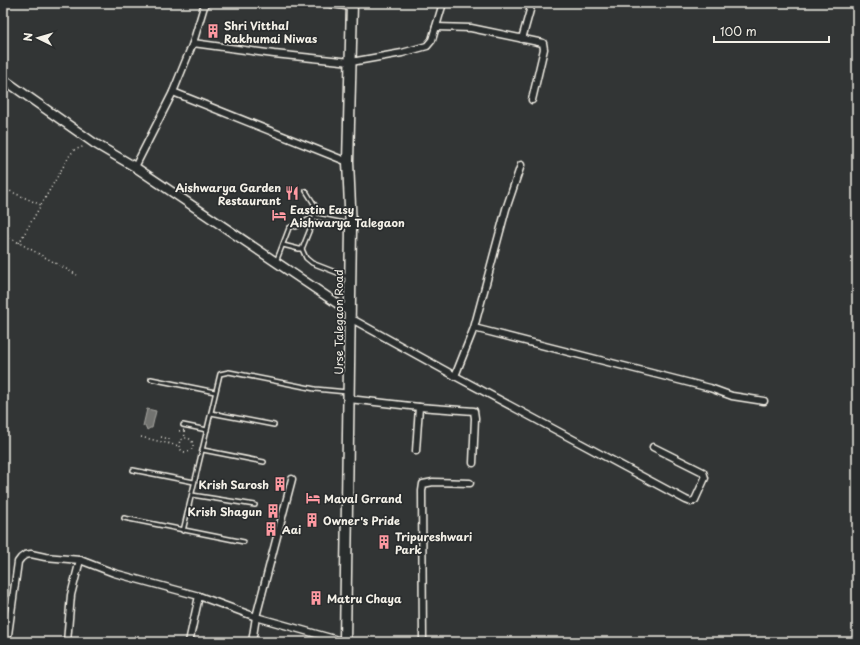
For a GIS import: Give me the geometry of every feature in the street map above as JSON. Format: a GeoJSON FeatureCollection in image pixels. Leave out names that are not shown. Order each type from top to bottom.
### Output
{"type":"FeatureCollection","features":[{"type":"Feature","properties":{"kind":"highway","name":"Urse Talegaon Road"},"geometry":{"type":"LineString","coordinates":[[346,642],[351,224],[348,162],[352,5]]}},
{"type":"Feature","properties":{"kind":"street"},"geometry":{"type":"LineString","coordinates":[[136,167],[173,92],[193,43],[205,3]]}},
{"type":"Feature","properties":{"kind":"street"},"geometry":{"type":"LineString","coordinates":[[325,3],[352,5]]}},
{"type":"Feature","properties":{"kind":"street"},"geometry":{"type":"LineString","coordinates":[[193,43],[274,54],[351,62],[402,54],[427,46],[432,40],[443,3]]}},
{"type":"Feature","properties":{"kind":"street"},"geometry":{"type":"LineString","coordinates":[[522,39],[532,3]]}},
{"type":"Feature","properties":{"kind":"street"},"geometry":{"type":"LineString","coordinates":[[436,27],[471,28],[543,43],[544,49],[532,100]]}},
{"type":"Feature","properties":{"kind":"street"},"geometry":{"type":"LineString","coordinates":[[3,79],[94,143],[136,167],[276,262],[350,315],[455,376],[686,500],[691,502],[694,500],[705,478],[703,472],[653,447]]}},
{"type":"Feature","properties":{"kind":"street"},"geometry":{"type":"LineString","coordinates":[[173,92],[348,162]]}},
{"type":"Feature","properties":{"kind":"street"},"geometry":{"type":"LineString","coordinates":[[455,376],[474,328],[506,210],[521,165]]}},
{"type":"Feature","properties":{"kind":"street"},"geometry":{"type":"LineString","coordinates":[[474,328],[710,388],[732,396],[764,401]]}},
{"type":"Feature","properties":{"kind":"street"},"geometry":{"type":"LineString","coordinates":[[349,396],[419,407],[474,411],[473,464]]}},
{"type":"Feature","properties":{"kind":"street"},"geometry":{"type":"LineString","coordinates":[[416,452],[419,407]]}},
{"type":"Feature","properties":{"kind":"street"},"geometry":{"type":"LineString","coordinates":[[252,642],[256,617],[292,479]]}},
{"type":"Feature","properties":{"kind":"street"},"geometry":{"type":"LineString","coordinates":[[423,642],[422,491],[424,484],[433,482],[470,483]]}},
{"type":"Feature","properties":{"kind":"street"},"geometry":{"type":"LineString","coordinates":[[7,642],[18,562],[25,555],[31,554],[45,557],[80,560],[114,572],[199,596],[256,617],[346,642]]}},
{"type":"Feature","properties":{"kind":"street"},"geometry":{"type":"LineString","coordinates":[[67,642],[71,595],[80,560]]}},
{"type":"Feature","properties":{"kind":"street"},"geometry":{"type":"LineString","coordinates":[[189,642],[199,596]]}},
{"type":"Feature","properties":{"kind":"street"},"geometry":{"type":"LineString","coordinates":[[254,634],[258,642]]}},
{"type":"Feature","properties":{"kind":"lane"},"geometry":{"type":"LineString","coordinates":[[306,192],[316,207],[315,219],[302,249],[306,258],[312,263],[350,278]]}},
{"type":"Feature","properties":{"kind":"lane"},"geometry":{"type":"LineString","coordinates":[[276,262],[289,228],[292,226],[296,227],[301,225],[309,219],[351,224]]}},
{"type":"Feature","properties":{"kind":"lane"},"geometry":{"type":"LineString","coordinates":[[283,245],[295,249],[302,249]]}},
{"type":"Feature","properties":{"kind":"lane"},"geometry":{"type":"LineString","coordinates":[[184,531],[194,482],[220,374],[229,372],[349,396]]}},
{"type":"Feature","properties":{"kind":"lane"},"geometry":{"type":"LineString","coordinates":[[151,378],[215,392]]}},
{"type":"Feature","properties":{"kind":"lane"},"geometry":{"type":"LineString","coordinates":[[211,413],[274,425]]}},
{"type":"Feature","properties":{"kind":"lane"},"geometry":{"type":"LineString","coordinates":[[183,425],[207,430]]}},
{"type":"Feature","properties":{"kind":"lane"},"geometry":{"type":"LineString","coordinates":[[202,450],[264,462]]}},
{"type":"Feature","properties":{"kind":"lane"},"geometry":{"type":"LineString","coordinates":[[133,470],[194,482]]}},
{"type":"Feature","properties":{"kind":"lane"},"geometry":{"type":"LineString","coordinates":[[192,495],[255,505]]}},
{"type":"Feature","properties":{"kind":"lane"},"geometry":{"type":"LineString","coordinates":[[124,518],[244,542]]}},
{"type":"Feature","properties":{"kind":"path"},"geometry":{"type":"LineString","coordinates":[[19,243],[70,155],[74,150],[80,147],[94,143]]}},
{"type":"Feature","properties":{"kind":"path"},"geometry":{"type":"LineString","coordinates":[[3,188],[40,205]]}},
{"type":"Feature","properties":{"kind":"path"},"geometry":{"type":"LineString","coordinates":[[3,234],[76,275]]}},
{"type":"Feature","properties":{"kind":"path"},"geometry":{"type":"LineString","coordinates":[[184,431],[185,438]]}},
{"type":"Feature","properties":{"kind":"path"},"geometry":{"type":"LineString","coordinates":[[141,437],[179,446],[183,452],[191,451],[194,446],[192,441],[185,438]]}},
{"type":"Feature","properties":{"kind":"path"},"geometry":{"type":"LineString","coordinates":[[161,437],[169,439],[169,443]]}},
{"type":"Feature","properties":{"kind":"path"},"geometry":{"type":"LineString","coordinates":[[179,446],[181,441],[185,438]]}},
{"type":"Feature","properties":{"kind":"shaded area"},"geometry":{"type":"Polygon","coordinates":[[[147,409],[156,411],[152,428],[147,430],[146,427],[143,426],[147,409]]]}},
{"type":"Feature","properties":{"kind":"place","name":"Shri Vitthal Rakhumai Niwas"},"geometry":{"type":"Point","coordinates":[213,31]}},
{"type":"Feature","properties":{"kind":"place","name":"Aishwarya Garden Restaurant"},"geometry":{"type":"Point","coordinates":[292,193]}},
{"type":"Feature","properties":{"kind":"place","name":"Eastin Easy Aishwarya Talegaon"},"geometry":{"type":"Point","coordinates":[279,215]}},
{"type":"Feature","properties":{"kind":"place","name":"Krish Sarosh"},"geometry":{"type":"Point","coordinates":[280,484]}},
{"type":"Feature","properties":{"kind":"place","name":"Maval Grrand"},"geometry":{"type":"Point","coordinates":[313,498]}},
{"type":"Feature","properties":{"kind":"place","name":"Krish Shagun"},"geometry":{"type":"Point","coordinates":[273,511]}},
{"type":"Feature","properties":{"kind":"place","name":"Owner's Pride"},"geometry":{"type":"Point","coordinates":[312,520]}},
{"type":"Feature","properties":{"kind":"place","name":"Aai"},"geometry":{"type":"Point","coordinates":[271,529]}},
{"type":"Feature","properties":{"kind":"place","name":"Tripureshwari Park"},"geometry":{"type":"Point","coordinates":[384,542]}},
{"type":"Feature","properties":{"kind":"place","name":"Matru Chaya"},"geometry":{"type":"Point","coordinates":[316,598]}}]}
